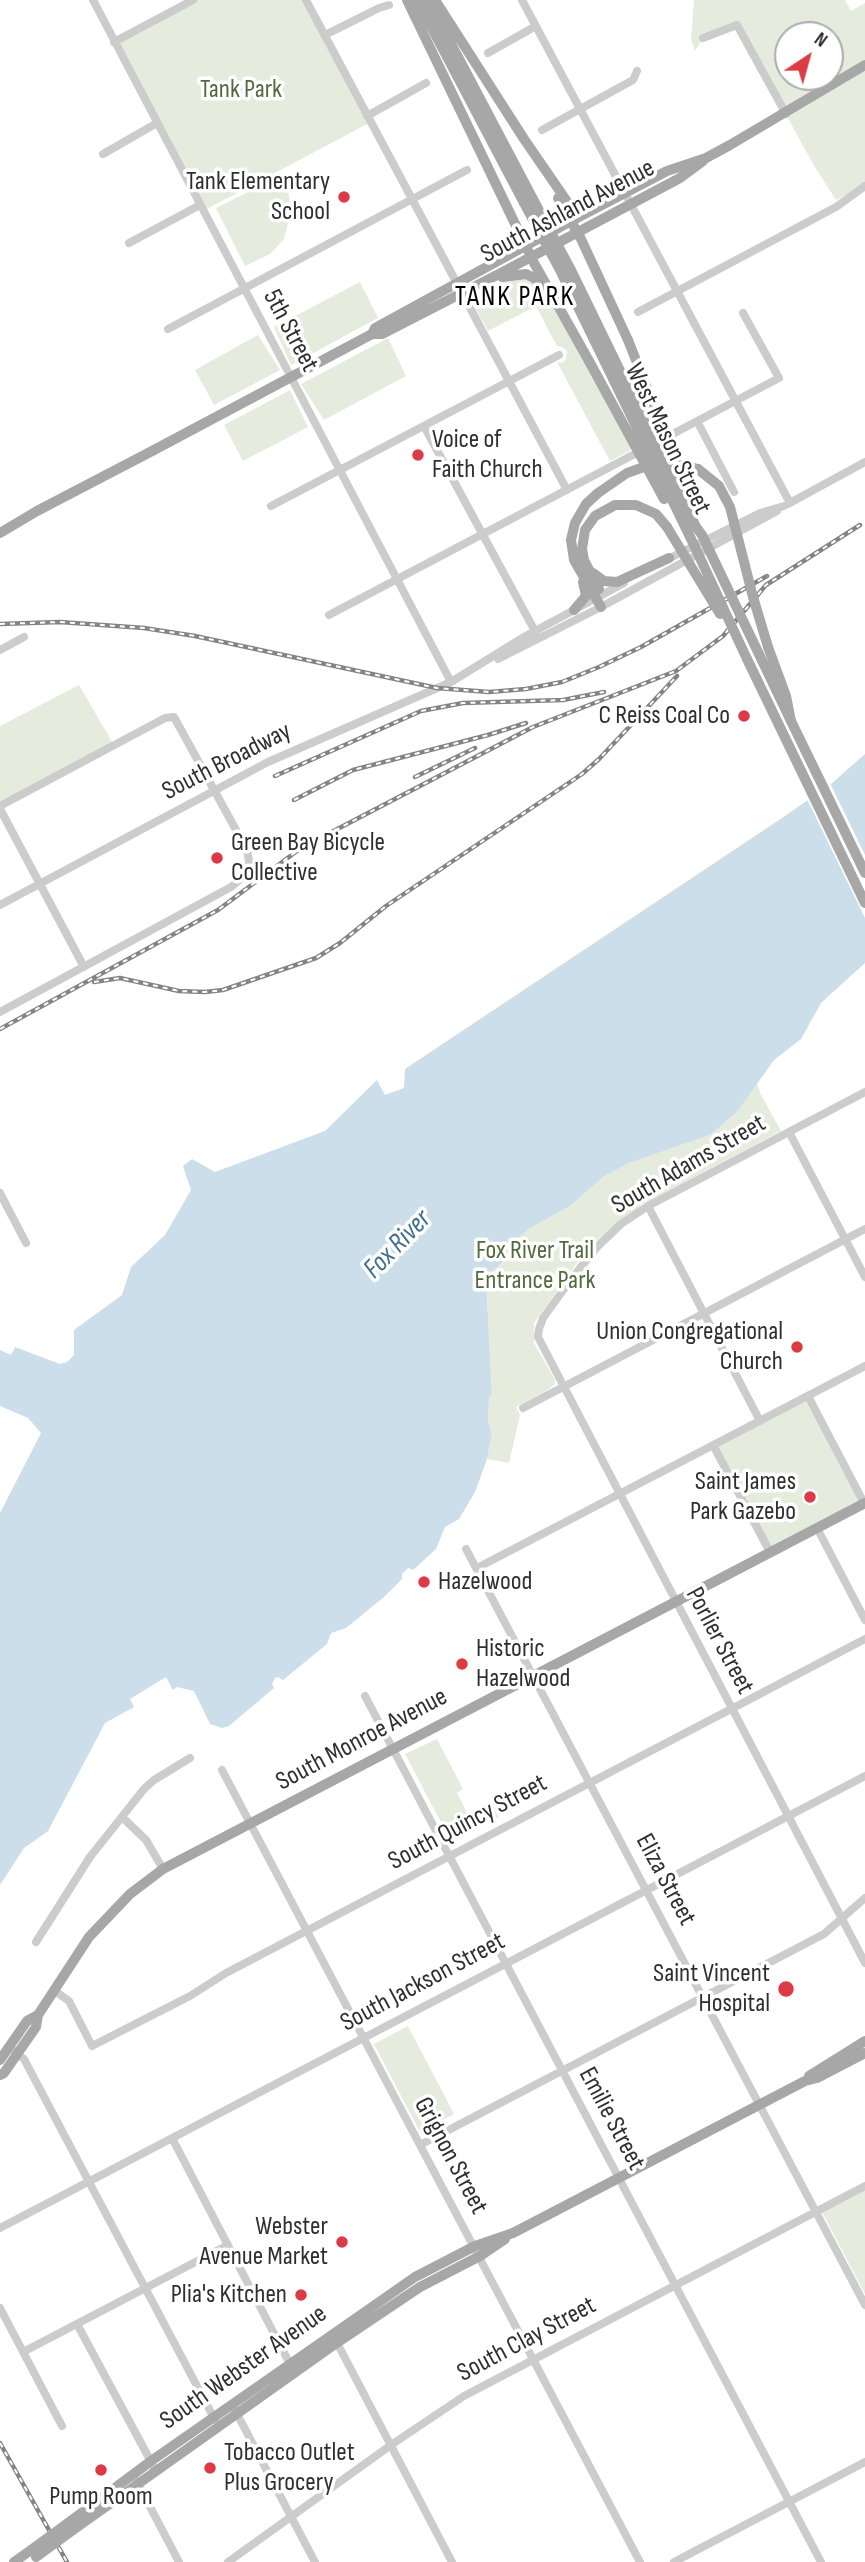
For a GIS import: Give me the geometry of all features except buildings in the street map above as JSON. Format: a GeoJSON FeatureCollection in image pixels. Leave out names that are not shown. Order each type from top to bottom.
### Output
{"type":"FeatureCollection","features":[{"type":"Feature","properties":{"kind":"main road"},"geometry":{"type":"LineString","coordinates":[[407,0],[554,300],[670,510],[694,545]]}},
{"type":"Feature","properties":{"kind":"main road","name":"West Mason Street"},"geometry":{"type":"LineString","coordinates":[[417,0],[528,201],[570,268],[865,873]]}},
{"type":"Feature","properties":{"kind":"main road","name":"West Mason Street"},"geometry":{"type":"LineString","coordinates":[[428,0],[528,201],[865,903]]}},
{"type":"Feature","properties":{"kind":"main road"},"geometry":{"type":"LineString","coordinates":[[435,0],[568,203],[576,208],[598,207]]}},
{"type":"Feature","properties":{"kind":"main road","name":"South Ashland Avenue"},"geometry":{"type":"LineString","coordinates":[[459,288],[489,279],[684,176],[706,158],[786,114],[865,65]]}},
{"type":"Feature","properties":{"kind":"main road","name":"South Ashland Avenue"},"geometry":{"type":"LineString","coordinates":[[0,533],[372,334],[377,327],[459,288],[526,245],[571,221],[678,166],[706,158]]}},
{"type":"Feature","properties":{"kind":"main road"},"geometry":{"type":"LineString","coordinates":[[537,159],[571,221],[628,340],[700,523],[702,535]]}},
{"type":"Feature","properties":{"kind":"main road"},"geometry":{"type":"LineString","coordinates":[[489,279],[515,274],[530,275],[554,300]]}},
{"type":"Feature","properties":{"kind":"main road"},"geometry":{"type":"LineString","coordinates":[[602,601],[571,540],[573,528],[582,510],[597,493],[627,473],[653,463],[679,463],[698,470],[719,486],[730,507],[753,597],[786,696],[790,721]]}},
{"type":"Feature","properties":{"kind":"main road"},"geometry":{"type":"LineString","coordinates":[[574,610],[586,593],[579,560],[586,527],[595,516],[615,505],[641,507],[656,514],[664,523],[747,659]]}},
{"type":"Feature","properties":{"kind":"main road","name":"South Ashland Avenue"},"geometry":{"type":"LineString","coordinates":[[0,527],[37,511]]}},
{"type":"Feature","properties":{"kind":"main road"},"geometry":{"type":"LineString","coordinates":[[579,560],[598,578],[613,582],[669,558]]}},
{"type":"Feature","properties":{"kind":"main road","name":"South Monroe Avenue"},"geometry":{"type":"LineString","coordinates":[[0,2060],[36,2028],[38,2015],[89,1937],[104,1919],[130,1894],[163,1869],[864,1503]]}},
{"type":"Feature","properties":{"kind":"main road","name":"South Webster Avenue"},"geometry":{"type":"LineString","coordinates":[[805,2081],[820,2067],[865,2041]]}},
{"type":"Feature","properties":{"kind":"main road","name":"South Monroe Avenue"},"geometry":{"type":"LineString","coordinates":[[0,2075],[13,2050]]}},
{"type":"Feature","properties":{"kind":"main road","name":"South Webster Avenue"},"geometry":{"type":"LineString","coordinates":[[14,2562],[32,2556],[153,2466],[335,2338],[477,2251],[805,2081],[817,2078],[865,2053]]}},
{"type":"Feature","properties":{"kind":"street","name":"5th Street"},"geometry":{"type":"LineString","coordinates":[[93,0],[451,682]]}},
{"type":"Feature","properties":{"kind":"street"},"geometry":{"type":"LineString","coordinates":[[114,42],[193,0]]}},
{"type":"Feature","properties":{"kind":"street"},"geometry":{"type":"LineString","coordinates":[[306,0],[566,490]]}},
{"type":"Feature","properties":{"kind":"street"},"geometry":{"type":"LineString","coordinates":[[522,0],[735,401],[787,505]]}},
{"type":"Feature","properties":{"kind":"street"},"geometry":{"type":"LineString","coordinates":[[325,35],[389,5]]}},
{"type":"Feature","properties":{"kind":"street"},"geometry":{"type":"LineString","coordinates":[[703,38],[737,25],[786,114]]}},
{"type":"Feature","properties":{"kind":"street"},"geometry":{"type":"LineString","coordinates":[[488,53],[536,26]]}},
{"type":"Feature","properties":{"kind":"street"},"geometry":{"type":"LineString","coordinates":[[542,130],[633,80],[637,71]]}},
{"type":"Feature","properties":{"kind":"street"},"geometry":{"type":"LineString","coordinates":[[368,116],[426,83]]}},
{"type":"Feature","properties":{"kind":"street"},"geometry":{"type":"LineString","coordinates":[[103,154],[157,123]]}},
{"type":"Feature","properties":{"kind":"street"},"geometry":{"type":"LineString","coordinates":[[168,329],[467,170]]}},
{"type":"Feature","properties":{"kind":"street"},"geometry":{"type":"LineString","coordinates":[[638,312],[836,207],[865,187]]}},
{"type":"Feature","properties":{"kind":"street"},"geometry":{"type":"LineString","coordinates":[[129,243],[200,205]]}},
{"type":"Feature","properties":{"kind":"street"},"geometry":{"type":"LineString","coordinates":[[329,615],[779,377],[743,313]]}},
{"type":"Feature","properties":{"kind":"street"},"geometry":{"type":"LineString","coordinates":[[271,506],[559,355]]}},
{"type":"Feature","properties":{"kind":"street"},"geometry":{"type":"LineString","coordinates":[[697,421],[734,492]]}},
{"type":"Feature","properties":{"kind":"street"},"geometry":{"type":"LineString","coordinates":[[424,426],[537,635]]}},
{"type":"Feature","properties":{"kind":"street","name":"South Broadway"},"geometry":{"type":"LineString","coordinates":[[0,905],[306,745],[451,682],[602,601],[729,539],[865,462]]}},
{"type":"Feature","properties":{"kind":"street","name":"South Broadway"},"geometry":{"type":"LineString","coordinates":[[537,635],[574,610],[602,601],[669,558],[760,513],[787,505]]}},
{"type":"Feature","properties":{"kind":"street"},"geometry":{"type":"LineString","coordinates":[[0,650],[24,637]]}},
{"type":"Feature","properties":{"kind":"street"},"geometry":{"type":"LineString","coordinates":[[0,1012],[84,967],[231,887],[248,873],[247,850],[174,716],[0,808],[84,967]]}},
{"type":"Feature","properties":{"kind":"street","name":"South Adams Street"},"geometry":{"type":"LineString","coordinates":[[538,1337],[543,1318],[586,1261],[621,1224],[648,1206],[865,1092]]}},
{"type":"Feature","properties":{"kind":"street"},"geometry":{"type":"LineString","coordinates":[[789,1132],[865,1277]]}},
{"type":"Feature","properties":{"kind":"street"},"geometry":{"type":"LineString","coordinates":[[0,1194],[26,1243]]}},
{"type":"Feature","properties":{"kind":"street"},"geometry":{"type":"LineString","coordinates":[[648,1206],[760,1421]]}},
{"type":"Feature","properties":{"kind":"street"},"geometry":{"type":"LineString","coordinates":[[523,1408],[865,1229]]}},
{"type":"Feature","properties":{"kind":"street","name":"Porlier Street"},"geometry":{"type":"LineString","coordinates":[[538,1337],[865,1963]]}},
{"type":"Feature","properties":{"kind":"street"},"geometry":{"type":"LineString","coordinates":[[477,1568],[865,1366]]}},
{"type":"Feature","properties":{"kind":"street"},"geometry":{"type":"LineString","coordinates":[[808,1396],[864,1503]]}},
{"type":"Feature","properties":{"kind":"street"},"geometry":{"type":"LineString","coordinates":[[713,1445],[769,1552]]}},
{"type":"Feature","properties":{"kind":"street"},"geometry":{"type":"LineString","coordinates":[[817,1528],[865,1620]]}},
{"type":"Feature","properties":{"kind":"street","name":"Eliza Street"},"geometry":{"type":"LineString","coordinates":[[466,1549],[865,2305]]}},
{"type":"Feature","properties":{"kind":"street","name":"South Quincy Street"},"geometry":{"type":"LineString","coordinates":[[55,1991],[69,2001],[92,2046],[190,1996],[226,1973],[865,1639]]}},
{"type":"Feature","properties":{"kind":"street","name":"Emilie Street"},"geometry":{"type":"LineString","coordinates":[[365,1696],[821,2562]]}},
{"type":"Feature","properties":{"kind":"street"},"geometry":{"type":"LineString","coordinates":[[36,1942],[90,1857],[122,1817],[154,1780],[190,1758]]}},
{"type":"Feature","properties":{"kind":"street","name":"Grignon Street"},"geometry":{"type":"LineString","coordinates":[[222,1770],[640,2562]]}},
{"type":"Feature","properties":{"kind":"street","name":"South Jackson Street"},"geometry":{"type":"LineString","coordinates":[[0,2228],[865,1776]]}},
{"type":"Feature","properties":{"kind":"street"},"geometry":{"type":"LineString","coordinates":[[122,1817],[146,1840],[163,1869]]}},
{"type":"Feature","properties":{"kind":"street"},"geometry":{"type":"LineString","coordinates":[[420,2145],[824,1934],[865,1898]]}},
{"type":"Feature","properties":{"kind":"street"},"geometry":{"type":"LineString","coordinates":[[13,2050],[24,2059],[216,2422]]}},
{"type":"Feature","properties":{"kind":"street"},"geometry":{"type":"LineString","coordinates":[[172,2138],[293,2368]]}},
{"type":"Feature","properties":{"kind":"street","name":"South Clay Street"},"geometry":{"type":"LineString","coordinates":[[228,2562],[464,2396],[865,2186]]}},
{"type":"Feature","properties":{"kind":"street"},"geometry":{"type":"LineString","coordinates":[[23,2352],[228,2245]]}},
{"type":"Feature","properties":{"kind":"street"},"geometry":{"type":"LineString","coordinates":[[0,2308],[62,2426]]}},
{"type":"Feature","properties":{"kind":"street"},"geometry":{"type":"LineString","coordinates":[[77,2324],[153,2466]]}},
{"type":"Feature","properties":{"kind":"street"},"geometry":{"type":"LineString","coordinates":[[335,2338],[452,2562]]}},
{"type":"Feature","properties":{"kind":"street"},"geometry":{"type":"LineString","coordinates":[[235,2409],[315,2562]]}},
{"type":"Feature","properties":{"kind":"street"},"geometry":{"type":"LineString","coordinates":[[674,2562],[865,2462]]}},
{"type":"Feature","properties":{"kind":"street"},"geometry":{"type":"LineString","coordinates":[[135,2479],[179,2562]]}},
{"type":"Feature","properties":{"kind":"green space","name":"Tank Park"},"geometry":{"type":"Polygon","coordinates":[[[193,0],[306,0],[371,122],[203,211],[114,42],[193,0]]]}},
{"type":"Feature","properties":{"kind":"green space"},"geometry":{"type":"Polygon","coordinates":[[[694,0],[845,0],[851,11],[865,3],[865,186],[836,200],[813,164],[737,25],[703,38],[695,51],[691,39],[694,0]]]}},
{"type":"Feature","properties":{"kind":"green space"},"geometry":{"type":"Polygon","coordinates":[[[280,176],[289,195],[290,215],[284,239],[270,254],[245,266],[216,208],[280,176]]]}},
{"type":"Feature","properties":{"kind":"green space"},"geometry":{"type":"Polygon","coordinates":[[[525,277],[543,292],[570,334],[633,449],[610,461],[557,362],[562,363],[566,359],[567,351],[557,346],[536,306],[488,331],[473,304],[472,295],[506,280],[525,277]]]}},
{"type":"Feature","properties":{"kind":"green space"},"geometry":{"type":"Polygon","coordinates":[[[360,282],[378,318],[291,365],[274,327],[360,282]]]}},
{"type":"Feature","properties":{"kind":"green space"},"geometry":{"type":"Polygon","coordinates":[[[258,335],[280,370],[214,405],[195,370],[258,335]]]}},
{"type":"Feature","properties":{"kind":"green space"},"geometry":{"type":"Polygon","coordinates":[[[388,338],[406,376],[324,420],[301,384],[388,338]]]}},
{"type":"Feature","properties":{"kind":"green space"},"geometry":{"type":"Polygon","coordinates":[[[290,390],[308,427],[243,461],[224,425],[290,390]]]}},
{"type":"Feature","properties":{"kind":"green space"},"geometry":{"type":"Polygon","coordinates":[[[79,685],[114,745],[0,806],[0,726],[79,685]]]}},
{"type":"Feature","properties":{"kind":"green space","name":"Fox River Trail Entrance Park"},"geometry":{"type":"Polygon","coordinates":[[[757,1082],[760,1093],[781,1131],[643,1204],[596,1241],[579,1260],[534,1323],[534,1343],[555,1384],[516,1407],[520,1415],[509,1463],[487,1459],[492,1433],[488,1422],[489,1398],[492,1394],[489,1332],[486,1278],[475,1242],[503,1261],[510,1243],[570,1206],[603,1177],[629,1163],[710,1135],[736,1113],[757,1082]]]}},
{"type":"Feature","properties":{"kind":"green space"},"geometry":{"type":"Polygon","coordinates":[[[808,1396],[864,1503],[770,1552],[713,1445],[808,1396]]]}},
{"type":"Feature","properties":{"kind":"green space"},"geometry":{"type":"Polygon","coordinates":[[[437,1739],[463,1789],[457,1793],[469,1817],[493,1805],[499,1817],[452,1843],[405,1754],[437,1739]]]}},
{"type":"Feature","properties":{"kind":"green space"},"geometry":{"type":"Polygon","coordinates":[[[408,2026],[454,2114],[420,2132],[374,2044],[408,2026]]]}},
{"type":"Feature","properties":{"kind":"green space"},"geometry":{"type":"Polygon","coordinates":[[[865,2190],[865,2294],[822,2212],[865,2190]]]}},
{"type":"Feature","properties":{"kind":"water","name":"Fox River"},"geometry":{"type":"Polygon","coordinates":[[[865,754],[865,963],[821,1003],[801,1039],[774,1060],[736,1113],[710,1135],[629,1163],[603,1177],[570,1206],[510,1243],[503,1261],[486,1278],[492,1394],[489,1398],[488,1422],[492,1433],[487,1459],[475,1492],[459,1519],[445,1527],[436,1549],[413,1570],[408,1568],[402,1574],[402,1579],[384,1597],[346,1628],[331,1633],[327,1644],[283,1680],[275,1678],[272,1684],[274,1688],[229,1726],[222,1728],[210,1724],[194,1691],[177,1687],[173,1690],[166,1677],[130,1699],[134,1707],[105,1723],[48,1831],[24,1848],[0,1885],[0,1513],[41,1433],[28,1418],[0,1406],[0,1350],[11,1355],[15,1347],[60,1364],[67,1362],[74,1355],[74,1330],[122,1295],[131,1267],[165,1235],[191,1190],[183,1166],[192,1159],[215,1172],[325,1131],[377,1080],[385,1095],[404,1088],[405,1069],[782,818],[831,784],[865,754]]]}},
{"type":"Feature","properties":{"kind":"pier"},"geometry":{"type":"Polygon","coordinates":[[[829,781],[865,855],[865,918],[806,797],[829,781]]]}},
{"type":"Feature","properties":{"kind":"railway"},"geometry":{"type":"LineString","coordinates":[[0,1029],[218,910],[301,848],[533,727],[676,671],[723,636],[766,585],[860,525]]}},
{"type":"Feature","properties":{"kind":"railway"},"geometry":{"type":"LineString","coordinates":[[0,624],[60,622],[144,628],[195,636],[437,688],[489,692],[562,682],[599,667],[641,647],[767,576]]}},
{"type":"Feature","properties":{"kind":"railway"},"geometry":{"type":"LineString","coordinates":[[94,982],[120,978],[179,991],[205,992],[223,990],[316,958],[340,943],[386,906],[582,774],[677,676]]}},
{"type":"Feature","properties":{"kind":"railway"},"geometry":{"type":"LineString","coordinates":[[275,776],[421,711],[463,703],[563,700],[604,692]]}},
{"type":"Feature","properties":{"kind":"railway"},"geometry":{"type":"LineString","coordinates":[[294,800],[353,770],[526,723]]}},
{"type":"Feature","properties":{"kind":"railway"},"geometry":{"type":"LineString","coordinates":[[415,777],[475,748]]}},
{"type":"Feature","properties":{"kind":"railway"},"geometry":{"type":"LineString","coordinates":[[0,2443],[67,2562]]}},
{"type":"Feature","properties":{"kind":"place","name":"Tank Elementary School"},"geometry":{"type":"Point","coordinates":[344,197]}},
{"type":"Feature","properties":{"kind":"place","name":"Voice of Faith Church"},"geometry":{"type":"Point","coordinates":[418,455]}},
{"type":"Feature","properties":{"kind":"place","name":"C Reiss Coal Co"},"geometry":{"type":"Point","coordinates":[744,716]}},
{"type":"Feature","properties":{"kind":"place","name":"Green Bay Bicycle Collective"},"geometry":{"type":"Point","coordinates":[217,858]}},
{"type":"Feature","properties":{"kind":"place","name":"Union Congregational Church"},"geometry":{"type":"Point","coordinates":[797,1347]}},
{"type":"Feature","properties":{"kind":"place","name":"Saint James Park Gazebo"},"geometry":{"type":"Point","coordinates":[810,1497]}},
{"type":"Feature","properties":{"kind":"place","name":"Hazelwood"},"geometry":{"type":"Point","coordinates":[424,1582]}},
{"type":"Feature","properties":{"kind":"place","name":"Historic Hazelwood"},"geometry":{"type":"Point","coordinates":[462,1664]}},
{"type":"Feature","properties":{"kind":"place","name":"Saint Vincent Hospital"},"geometry":{"type":"Point","coordinates":[786,1989]}},
{"type":"Feature","properties":{"kind":"place","name":"Webster Avenue Market"},"geometry":{"type":"Point","coordinates":[342,2242]}},
{"type":"Feature","properties":{"kind":"place","name":"Plia's Kitchen"},"geometry":{"type":"Point","coordinates":[301,2295]}},
{"type":"Feature","properties":{"kind":"place","name":"Tobacco Outlet Plus Grocery"},"geometry":{"type":"Point","coordinates":[210,2468]}},
{"type":"Feature","properties":{"kind":"place","name":"Pump Room"},"geometry":{"type":"Point","coordinates":[101,2470]}},
{"type":"Feature","properties":{"kind":"district","name":"TANK PARK"},"geometry":{"type":"Point","coordinates":[515,298]}}]}
